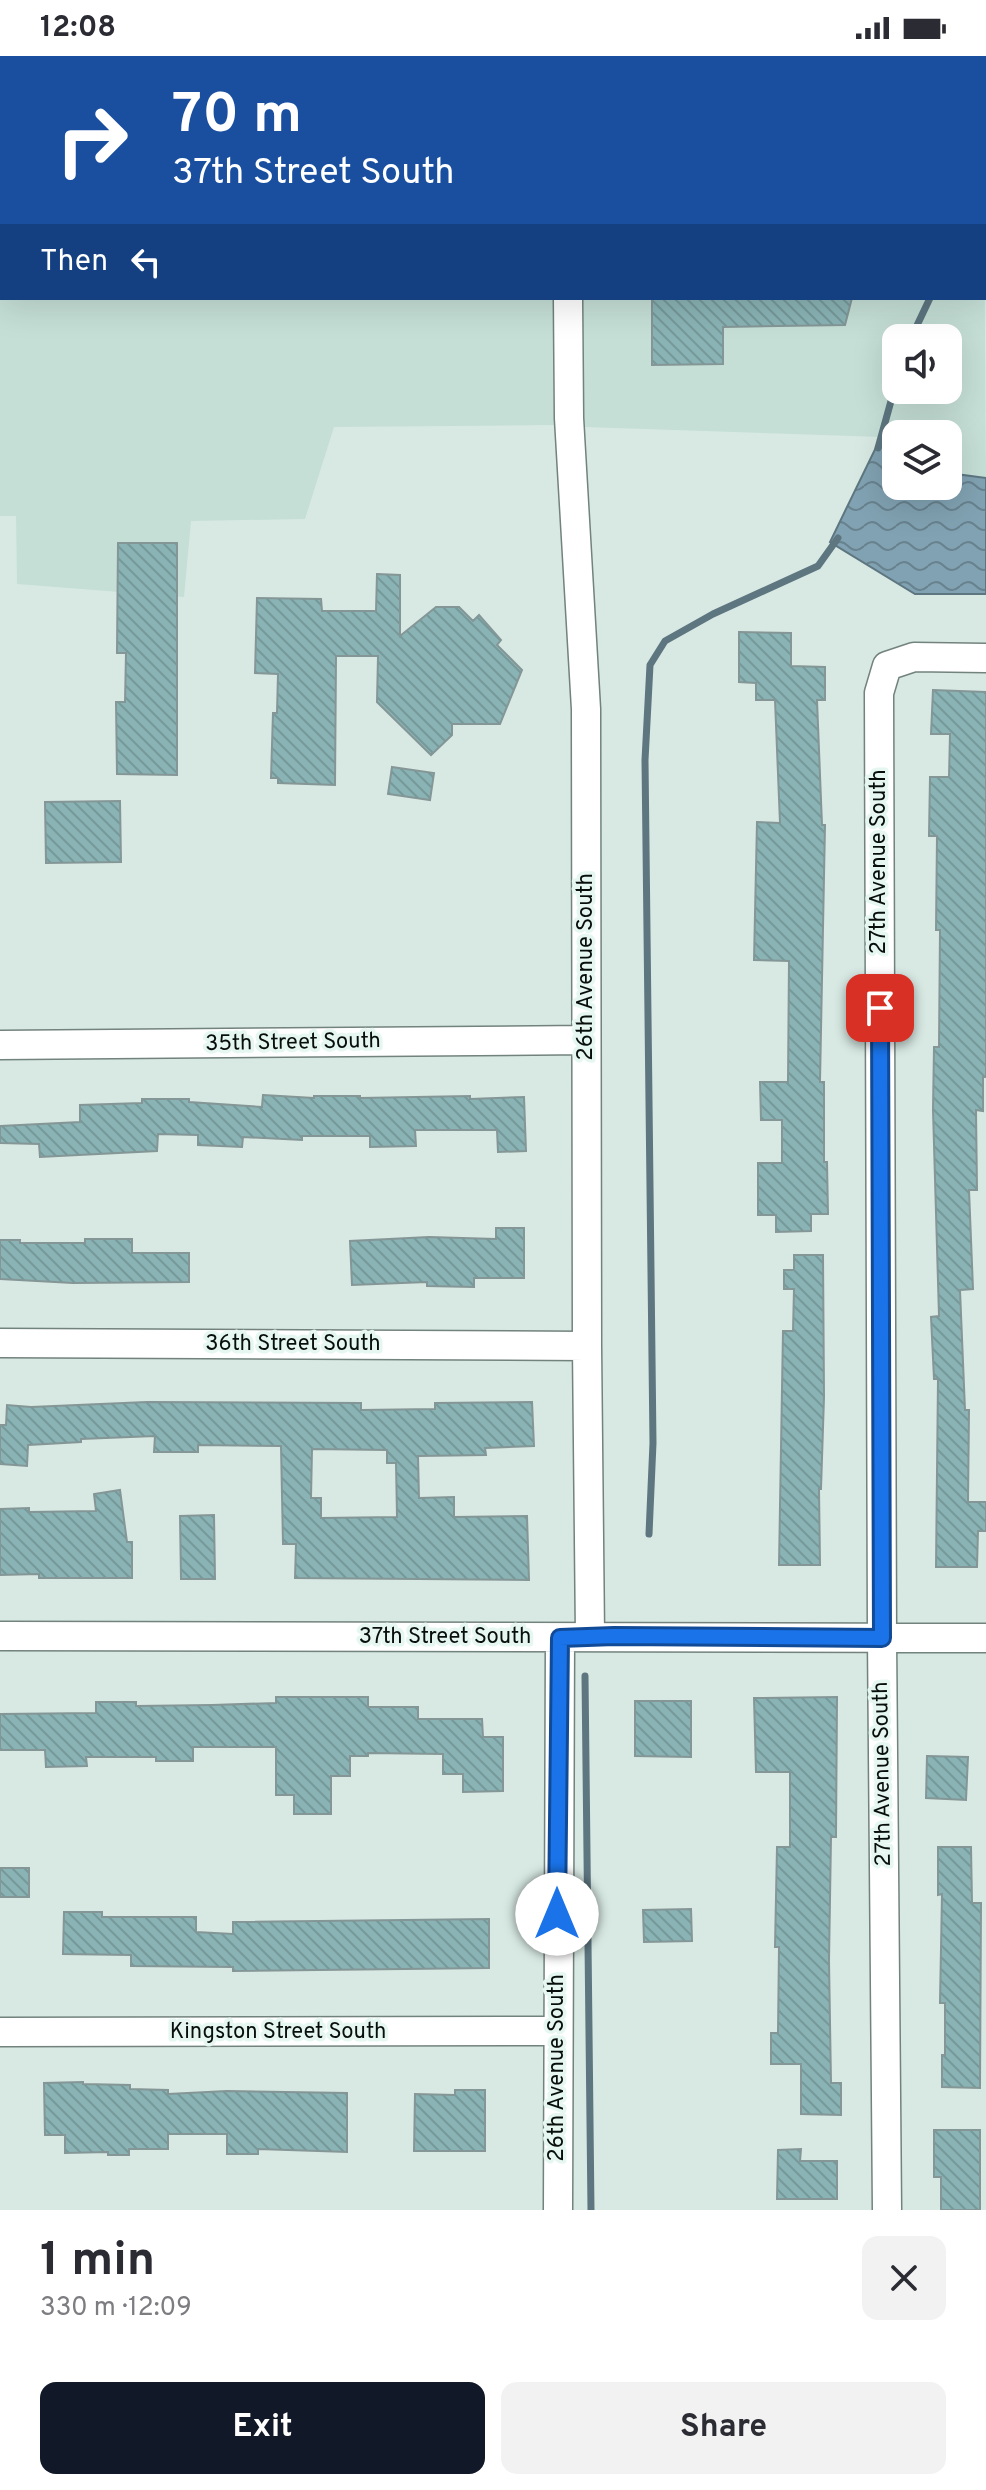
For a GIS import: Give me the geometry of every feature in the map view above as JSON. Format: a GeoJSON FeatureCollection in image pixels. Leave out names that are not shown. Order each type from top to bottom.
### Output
{"type":"FeatureCollection","features":[{"type":"Feature","properties":{"kind":"street","name":"26th Avenue South"},"geometry":{"type":"LineString","coordinates":[[568,300],[569,418],[586,709],[590,1636]]}},
{"type":"Feature","properties":{"kind":"street","name":"27th Avenue South"},"geometry":{"type":"LineString","coordinates":[[887,2210],[879,693],[887,666],[914,657],[986,658]]}},
{"type":"Feature","properties":{"kind":"street","name":"35th Street South"},"geometry":{"type":"LineString","coordinates":[[0,1045],[586,1040]]}},
{"type":"Feature","properties":{"kind":"street","name":"36th Street South"},"geometry":{"type":"LineString","coordinates":[[0,1343],[587,1346]]}},
{"type":"Feature","properties":{"kind":"street","name":"37th Street South"},"geometry":{"type":"LineString","coordinates":[[0,1636],[986,1638]]}},
{"type":"Feature","properties":{"kind":"street","name":"26th Avenue South"},"geometry":{"type":"LineString","coordinates":[[558,2210],[556,2031],[560,1638]]}},
{"type":"Feature","properties":{"kind":"street","name":"Kingston Street South"},"geometry":{"type":"LineString","coordinates":[[0,2032],[556,2031]]}},
{"type":"Feature","properties":{"kind":"shaded area"},"geometry":{"type":"Polygon","coordinates":[[[0,300],[554,300],[555,425],[334,427],[305,519],[191,521],[184,597],[17,584],[16,516],[0,516],[0,300]]]}},
{"type":"Feature","properties":{"kind":"shaded area"},"geometry":{"type":"Polygon","coordinates":[[[583,300],[985,300],[986,478],[962,475],[962,420],[882,420],[881,437],[584,427],[583,300]]]}},
{"type":"Feature","properties":{"kind":"water"},"geometry":{"type":"Polygon","coordinates":[[[881,437],[882,500],[962,500],[962,475],[986,478],[986,594],[915,594],[830,542],[881,437]]]}},
{"type":"Feature","properties":{"kind":"building"},"geometry":{"type":"Polygon","coordinates":[[[652,300],[851,300],[845,325],[723,327],[723,364],[652,365],[652,300]]]}},
{"type":"Feature","properties":{"kind":"building"},"geometry":{"type":"Polygon","coordinates":[[[118,543],[177,543],[177,775],[117,774],[116,702],[125,702],[126,653],[117,653],[118,543]]]}},
{"type":"Feature","properties":{"kind":"building"},"geometry":{"type":"Polygon","coordinates":[[[377,574],[400,575],[400,636],[436,607],[459,607],[473,621],[479,615],[501,640],[497,645],[522,670],[500,724],[452,724],[452,735],[431,755],[377,702],[378,656],[336,656],[335,785],[278,783],[278,778],[271,778],[278,674],[255,673],[257,598],[321,599],[322,611],[376,611],[377,574]]]}},
{"type":"Feature","properties":{"kind":"building"},"geometry":{"type":"Polygon","coordinates":[[[739,632],[791,633],[791,666],[825,667],[825,700],[817,700],[822,825],[825,825],[820,1082],[824,1082],[824,1162],[827,1162],[828,1214],[811,1214],[811,1231],[776,1232],[776,1215],[758,1215],[758,1163],[782,1163],[782,1120],[761,1120],[760,1082],[788,1082],[789,961],[754,960],[757,822],[780,823],[775,700],[756,700],[756,683],[739,682],[739,632]]]}},
{"type":"Feature","properties":{"kind":"building"},"geometry":{"type":"Polygon","coordinates":[[[933,690],[986,692],[986,1077],[983,1077],[983,1111],[976,1110],[977,1190],[969,1190],[973,1289],[960,1290],[965,1410],[969,1410],[968,1502],[986,1502],[986,1531],[978,1531],[977,1567],[936,1567],[938,1379],[934,1379],[931,1317],[939,1316],[933,1110],[934,1047],[939,1047],[940,930],[936,930],[937,836],[929,836],[930,777],[949,777],[950,734],[931,734],[933,690]]]}},
{"type":"Feature","properties":{"kind":"building"},"geometry":{"type":"Polygon","coordinates":[[[392,767],[434,773],[430,800],[388,794],[392,767]]]}},
{"type":"Feature","properties":{"kind":"building"},"geometry":{"type":"Polygon","coordinates":[[[120,801],[121,862],[46,863],[45,802],[120,801]]]}},
{"type":"Feature","properties":{"kind":"building"},"geometry":{"type":"Polygon","coordinates":[[[263,1095],[314,1098],[524,1097],[526,1151],[498,1152],[497,1130],[415,1130],[416,1146],[370,1147],[370,1136],[302,1136],[302,1140],[243,1137],[242,1147],[198,1145],[198,1135],[158,1134],[157,1151],[40,1157],[39,1144],[0,1143],[0,1126],[80,1122],[80,1105],[142,1103],[142,1099],[189,1099],[189,1102],[262,1107],[263,1095]]]}},
{"type":"Feature","properties":{"kind":"building"},"geometry":{"type":"Polygon","coordinates":[[[496,1228],[524,1228],[524,1278],[474,1278],[474,1287],[427,1286],[427,1282],[352,1285],[350,1241],[429,1237],[496,1239],[496,1228]]]}},
{"type":"Feature","properties":{"kind":"building"},"geometry":{"type":"Polygon","coordinates":[[[85,1239],[132,1239],[132,1253],[189,1253],[189,1282],[73,1283],[0,1279],[0,1240],[85,1243],[85,1239]]]}},
{"type":"Feature","properties":{"kind":"building"},"geometry":{"type":"Polygon","coordinates":[[[794,1255],[823,1255],[820,1565],[779,1565],[783,1331],[793,1331],[794,1289],[784,1289],[784,1270],[794,1270],[794,1255]]]}},
{"type":"Feature","properties":{"kind":"building"},"geometry":{"type":"Polygon","coordinates":[[[147,1402],[361,1403],[361,1410],[435,1409],[435,1403],[532,1402],[534,1446],[485,1448],[486,1455],[418,1456],[419,1498],[454,1497],[454,1517],[527,1516],[529,1580],[295,1578],[296,1544],[283,1544],[281,1446],[198,1445],[198,1452],[154,1452],[155,1436],[81,1439],[81,1442],[28,1445],[27,1466],[0,1464],[0,1425],[6,1425],[7,1405],[31,1407],[147,1402]],[[312,1449],[311,1498],[321,1498],[321,1518],[397,1517],[396,1463],[387,1463],[387,1450],[312,1449]]]}},
{"type":"Feature","properties":{"kind":"building"},"geometry":{"type":"Polygon","coordinates":[[[120,1490],[127,1542],[132,1542],[132,1578],[0,1575],[0,1509],[96,1511],[94,1494],[120,1490]]]}},
{"type":"Feature","properties":{"kind":"building"},"geometry":{"type":"Polygon","coordinates":[[[214,1515],[215,1579],[181,1579],[180,1516],[214,1515]]]}},
{"type":"Feature","properties":{"kind":"building"},"geometry":{"type":"Polygon","coordinates":[[[276,1697],[368,1697],[368,1707],[418,1707],[418,1719],[482,1719],[483,1737],[503,1737],[503,1791],[463,1792],[463,1774],[443,1774],[443,1754],[368,1753],[368,1756],[350,1756],[350,1776],[331,1776],[331,1814],[294,1814],[294,1795],[276,1795],[276,1747],[193,1747],[193,1761],[156,1761],[156,1757],[86,1757],[87,1766],[46,1767],[45,1750],[0,1750],[0,1714],[96,1713],[96,1702],[136,1702],[136,1706],[212,1705],[276,1703],[276,1697]]]}},
{"type":"Feature","properties":{"kind":"building"},"geometry":{"type":"Polygon","coordinates":[[[837,1697],[836,1837],[831,1837],[829,1961],[831,2083],[841,2083],[841,2115],[801,2114],[801,2064],[771,2064],[771,2033],[778,2033],[779,1947],[775,1947],[777,1847],[790,1847],[790,1772],[756,1772],[754,1698],[837,1697]]]}},
{"type":"Feature","properties":{"kind":"building"},"geometry":{"type":"Polygon","coordinates":[[[635,1701],[691,1701],[691,1757],[635,1756],[635,1701]]]}},
{"type":"Feature","properties":{"kind":"building"},"geometry":{"type":"Polygon","coordinates":[[[927,1756],[968,1757],[966,1800],[926,1798],[927,1756]]]}},
{"type":"Feature","properties":{"kind":"building"},"geometry":{"type":"Polygon","coordinates":[[[938,1847],[971,1847],[972,1903],[981,1903],[980,2088],[942,2087],[945,2003],[940,2003],[942,1894],[938,1895],[938,1847]]]}},
{"type":"Feature","properties":{"kind":"building"},"geometry":{"type":"Polygon","coordinates":[[[0,1868],[29,1868],[29,1897],[0,1897],[0,1868]]]}},
{"type":"Feature","properties":{"kind":"building"},"geometry":{"type":"Polygon","coordinates":[[[691,1909],[692,1941],[644,1942],[643,1910],[691,1909]]]}},
{"type":"Feature","properties":{"kind":"building"},"geometry":{"type":"Polygon","coordinates":[[[64,1912],[102,1912],[102,1917],[196,1917],[196,1932],[233,1934],[233,1922],[489,1919],[489,1968],[233,1971],[233,1967],[131,1966],[131,1955],[63,1954],[64,1912]]]}},
{"type":"Feature","properties":{"kind":"building"},"geometry":{"type":"Polygon","coordinates":[[[44,2083],[130,2085],[130,2089],[168,2090],[168,2094],[227,2091],[347,2093],[347,2152],[258,2149],[258,2154],[227,2154],[227,2134],[168,2134],[168,2149],[129,2149],[129,2155],[65,2153],[65,2135],[45,2135],[44,2083]]]}},
{"type":"Feature","properties":{"kind":"building"},"geometry":{"type":"Polygon","coordinates":[[[455,2090],[485,2090],[485,2151],[414,2151],[415,2094],[455,2095],[455,2090]]]}},
{"type":"Feature","properties":{"kind":"building"},"geometry":{"type":"Polygon","coordinates":[[[934,2130],[980,2130],[980,2210],[941,2210],[941,2177],[934,2177],[934,2130]]]}},
{"type":"Feature","properties":{"kind":"building"},"geometry":{"type":"Polygon","coordinates":[[[801,2149],[800,2161],[837,2161],[837,2199],[777,2199],[778,2150],[801,2149]]]}},
{"type":"Feature","properties":{"kind":"waterway"},"geometry":{"type":"LineString","coordinates":[[918,324],[929,300]]}},
{"type":"Feature","properties":{"kind":"waterway"},"geometry":{"type":"LineString","coordinates":[[878,448],[890,404]]}},
{"type":"Feature","properties":{"kind":"waterway"},"geometry":{"type":"LineString","coordinates":[[649,1534],[653,1443],[645,760],[650,665],[665,641],[713,614],[818,566],[838,538]]}},
{"type":"Feature","properties":{"kind":"waterway"},"geometry":{"type":"LineString","coordinates":[[585,1676],[591,2210]]}},
{"type":"Feature","properties":{"kind":"route"},"geometry":{"type":"LineString","coordinates":[[557,1914],[560,1638],[882,1638],[880,1008]]}}]}
